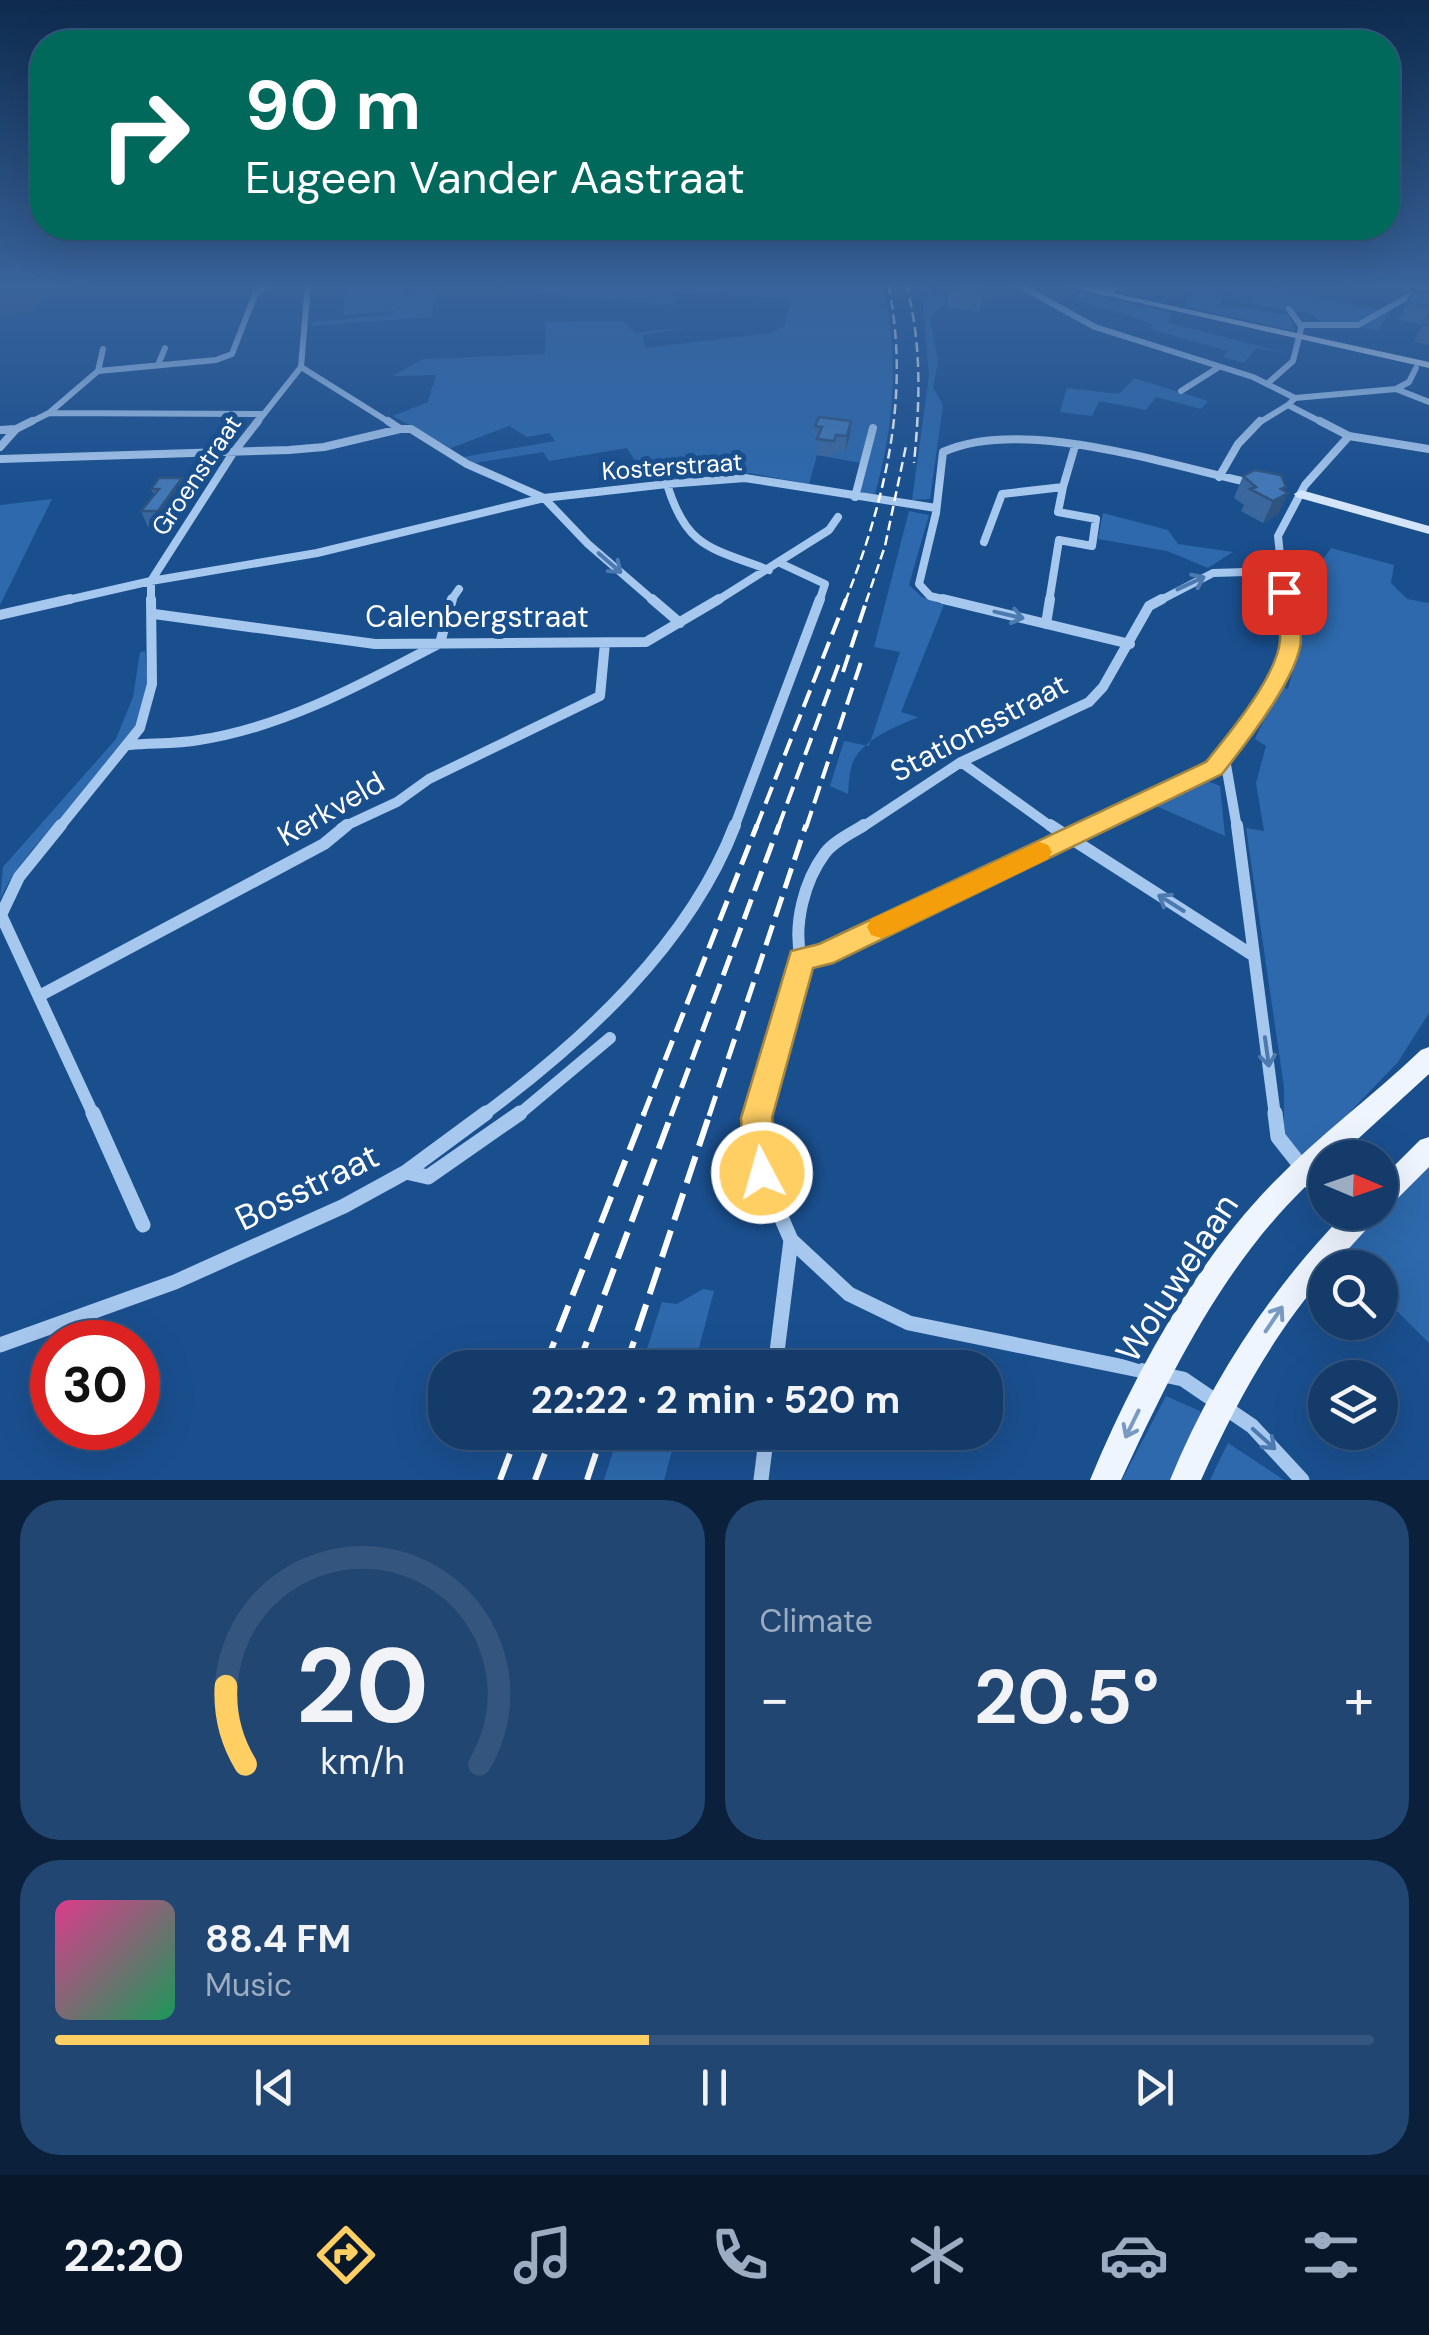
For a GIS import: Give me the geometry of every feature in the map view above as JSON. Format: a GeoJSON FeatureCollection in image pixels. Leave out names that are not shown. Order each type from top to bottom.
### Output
{"type":"FeatureCollection","features":[{"type":"Feature","properties":{"kind":"main road"},"geometry":{"type":"LineString","coordinates":[[1374,352],[1423,366]]}},
{"type":"Feature","properties":{"kind":"main road"},"geometry":{"type":"LineString","coordinates":[[1293,492],[1429,530]]}},
{"type":"Feature","properties":{"kind":"main road","name":"Woluwelaan"},"geometry":{"type":"LineString","coordinates":[[1353,1140],[1429,1058]]}},
{"type":"Feature","properties":{"kind":"main road"},"geometry":{"type":"LineString","coordinates":[[1398,1179],[1429,1149]]}},
{"type":"Feature","properties":{"kind":"main road","name":"Woluwelaan"},"geometry":{"type":"LineString","coordinates":[[1105,1480],[1158,1368],[1230,1252],[1268,1206],[1308,1184]]}},
{"type":"Feature","properties":{"kind":"main road"},"geometry":{"type":"LineString","coordinates":[[1186,1480],[1221,1401],[1317,1258],[1345,1230]]}},
{"type":"Feature","properties":{"kind":"street"},"geometry":{"type":"LineString","coordinates":[[2,443],[16,429],[49,413],[98,370],[102,352]]}},
{"type":"Feature","properties":{"kind":"street"},"geometry":{"type":"LineString","coordinates":[[158,365],[164,352]]}},
{"type":"Feature","properties":{"kind":"street"},"geometry":{"type":"LineString","coordinates":[[98,370],[216,360],[233,352]]}},
{"type":"Feature","properties":{"kind":"street"},"geometry":{"type":"LineString","coordinates":[[302,352],[301,368],[400,429]]}},
{"type":"Feature","properties":{"kind":"street"},"geometry":{"type":"LineString","coordinates":[[1171,352],[1268,384],[1349,436],[1429,449]]}},
{"type":"Feature","properties":{"kind":"street"},"geometry":{"type":"LineString","coordinates":[[1268,384],[1293,360],[1295,352]]}},
{"type":"Feature","properties":{"kind":"street"},"geometry":{"type":"LineString","coordinates":[[1219,477],[1229,458],[1271,410],[1292,402],[1396,389],[1409,382],[1423,366]]}},
{"type":"Feature","properties":{"kind":"street"},"geometry":{"type":"LineString","coordinates":[[1181,391],[1219,367]]}},
{"type":"Feature","properties":{"kind":"street","name":"Groenstraat"},"geometry":{"type":"LineString","coordinates":[[151,581],[233,453],[301,368]]}},
{"type":"Feature","properties":{"kind":"street"},"geometry":{"type":"LineString","coordinates":[[1396,389],[1429,402]]}},
{"type":"Feature","properties":{"kind":"street"},"geometry":{"type":"LineString","coordinates":[[49,413],[262,414]]}},
{"type":"Feature","properties":{"kind":"street"},"geometry":{"type":"LineString","coordinates":[[856,496],[873,428]]}},
{"type":"Feature","properties":{"kind":"street"},"geometry":{"type":"LineString","coordinates":[[0,430],[16,429]]}},
{"type":"Feature","properties":{"kind":"street"},"geometry":{"type":"LineString","coordinates":[[0,459],[324,447],[411,429],[467,464],[544,498],[588,544],[680,623]]}},
{"type":"Feature","properties":{"kind":"street"},"geometry":{"type":"LineString","coordinates":[[801,959],[823,954],[1069,839],[1225,759],[1251,723],[1288,652],[1291,637],[1276,542],[1293,492],[1349,436]]}},
{"type":"Feature","properties":{"kind":"street"},"geometry":{"type":"LineString","coordinates":[[1130,644],[930,596],[919,584],[936,508],[943,452],[948,447],[995,440],[1075,446],[1259,484]]}},
{"type":"Feature","properties":{"kind":"street"},"geometry":{"type":"LineString","coordinates":[[1046,624],[1059,540],[1092,546],[1096,519],[1058,512],[1075,446]]}},
{"type":"Feature","properties":{"kind":"street","name":"Kosterstraat"},"geometry":{"type":"LineString","coordinates":[[0,615],[151,581],[317,553],[544,498],[666,484],[746,478],[936,508]]}},
{"type":"Feature","properties":{"kind":"street"},"geometry":{"type":"LineString","coordinates":[[666,484],[679,521],[688,532],[701,542],[769,570]]}},
{"type":"Feature","properties":{"kind":"street"},"geometry":{"type":"LineString","coordinates":[[984,542],[1002,494],[1062,487]]}},
{"type":"Feature","properties":{"kind":"street","name":"Calenbergstraat"},"geometry":{"type":"LineString","coordinates":[[154,614],[375,644],[646,642],[780,563],[829,530],[838,518]]}},
{"type":"Feature","properties":{"kind":"street"},"geometry":{"type":"LineString","coordinates":[[406,1172],[495,1106],[590,1024],[661,952],[722,858],[825,584],[780,563]]}},
{"type":"Feature","properties":{"kind":"street","name":"Stationsstraat"},"geometry":{"type":"LineString","coordinates":[[791,1240],[762,1173],[756,1118],[801,959],[794,940],[817,866],[827,850],[961,762],[1089,702],[1104,687],[1149,606],[1190,583],[1229,571],[1280,571]]}},
{"type":"Feature","properties":{"kind":"street"},"geometry":{"type":"LineString","coordinates":[[143,1226],[41,995],[0,915],[19,876],[130,744],[150,702],[154,614],[151,581]]}},
{"type":"Feature","properties":{"kind":"street"},"geometry":{"type":"LineString","coordinates":[[130,744],[202,740],[266,723],[382,674],[440,644],[450,602],[458,589]]}},
{"type":"Feature","properties":{"kind":"street","name":"Kerkveld"},"geometry":{"type":"LineString","coordinates":[[41,995],[324,844],[339,829],[396,802],[429,778],[600,696],[606,642]]}},
{"type":"Feature","properties":{"kind":"street"},"geometry":{"type":"LineString","coordinates":[[1225,759],[1230,771],[1278,1137],[1308,1173]]}},
{"type":"Feature","properties":{"kind":"street"},"geometry":{"type":"LineString","coordinates":[[961,762],[1069,839],[1254,956]]}},
{"type":"Feature","properties":{"kind":"street","name":"Bosstraat"},"geometry":{"type":"LineString","coordinates":[[0,1345],[192,1274],[344,1206],[406,1172],[428,1177],[468,1154],[524,1112],[610,1038]]}},
{"type":"Feature","properties":{"kind":"street"},"geometry":{"type":"LineString","coordinates":[[777,1350],[791,1240]]}},
{"type":"Feature","properties":{"kind":"street"},"geometry":{"type":"LineString","coordinates":[[791,1240],[850,1294],[909,1323],[1141,1371],[1158,1368],[1221,1401],[1291,1464],[1302,1480]]}},
{"type":"Feature","properties":{"kind":"street"},"geometry":{"type":"LineString","coordinates":[[761,1480],[765,1450]]}},
{"type":"Feature","properties":{"kind":"shaded area"},"geometry":{"type":"Polygon","coordinates":[[[892,352],[891,415],[875,494],[854,491],[861,463],[817,455],[809,484],[750,473],[648,481],[627,448],[549,461],[543,452],[475,463],[463,457],[555,441],[549,433],[527,437],[509,426],[451,448],[393,416],[428,402],[436,375],[393,376],[422,359],[545,354],[892,352]]]}},
{"type":"Feature","properties":{"kind":"shaded area"},"geometry":{"type":"Polygon","coordinates":[[[927,352],[936,352],[933,387],[943,405],[930,499],[912,500],[929,376],[927,352]]]}},
{"type":"Feature","properties":{"kind":"shaded area"},"geometry":{"type":"Polygon","coordinates":[[[1227,352],[1253,352],[1244,363],[1223,357],[1227,352]]]}},
{"type":"Feature","properties":{"kind":"shaded area"},"geometry":{"type":"Polygon","coordinates":[[[1134,378],[1208,401],[1201,409],[1156,397],[1146,410],[1099,401],[1092,416],[1060,412],[1067,388],[1119,394],[1134,378]]]}},
{"type":"Feature","properties":{"kind":"shaded area"},"geometry":{"type":"Polygon","coordinates":[[[52,499],[0,605],[0,505],[52,499]]]}},
{"type":"Feature","properties":{"kind":"shaded area"},"geometry":{"type":"Polygon","coordinates":[[[909,511],[929,515],[909,585],[922,597],[944,605],[901,712],[918,717],[870,742],[900,652],[874,647],[909,511]]]}},
{"type":"Feature","properties":{"kind":"shaded area"},"geometry":{"type":"Polygon","coordinates":[[[1103,513],[1168,530],[1178,544],[1233,552],[1208,568],[1167,551],[1098,539],[1103,513]]]}},
{"type":"Feature","properties":{"kind":"shaded area"},"geometry":{"type":"Polygon","coordinates":[[[1331,548],[1394,565],[1391,583],[1407,599],[1429,603],[1429,1013],[1398,1062],[1323,1140],[1308,1140],[1308,1156],[1302,1162],[1284,1145],[1284,1087],[1246,828],[1264,831],[1256,783],[1266,746],[1255,739],[1280,686],[1288,689],[1302,638],[1290,575],[1310,578],[1331,548]]]}},
{"type":"Feature","properties":{"kind":"shaded area"},"geometry":{"type":"Polygon","coordinates":[[[145,651],[148,693],[139,722],[124,747],[33,849],[0,900],[3,867],[116,739],[133,697],[140,652],[145,651]]]}},
{"type":"Feature","properties":{"kind":"shaded area"},"geometry":{"type":"Polygon","coordinates":[[[844,741],[866,745],[852,766],[848,794],[830,786],[844,741]]]}},
{"type":"Feature","properties":{"kind":"shaded area"},"geometry":{"type":"Polygon","coordinates":[[[1207,781],[1220,786],[1225,836],[1156,806],[1207,781]]]}},
{"type":"Feature","properties":{"kind":"shaded area"},"geometry":{"type":"Polygon","coordinates":[[[1429,1157],[1429,1343],[1398,1312],[1398,1250],[1345,1250],[1363,1230],[1398,1230],[1398,1192],[1429,1157]]]}},
{"type":"Feature","properties":{"kind":"shaded area"},"geometry":{"type":"Polygon","coordinates":[[[703,1289],[714,1291],[698,1350],[646,1350],[662,1302],[677,1304],[703,1289]]]}},
{"type":"Feature","properties":{"kind":"shaded area"},"geometry":{"type":"Polygon","coordinates":[[[1166,1396],[1200,1411],[1202,1418],[1170,1480],[1122,1480],[1166,1396]]]}},
{"type":"Feature","properties":{"kind":"shaded area"},"geometry":{"type":"Polygon","coordinates":[[[1228,1443],[1284,1480],[1210,1480],[1228,1443]]]}},
{"type":"Feature","properties":{"kind":"shaded area"},"geometry":{"type":"Polygon","coordinates":[[[614,1450],[672,1450],[664,1480],[604,1480],[614,1450]]]}},
{"type":"Feature","properties":{"kind":"building"},"geometry":{"type":"Polygon","coordinates":[[[819,417],[851,421],[847,436],[836,435],[834,441],[817,439],[822,427],[815,426],[819,417]]]}},
{"type":"Feature","properties":{"kind":"building"},"geometry":{"type":"Polygon","coordinates":[[[1255,470],[1281,475],[1286,487],[1281,489],[1288,493],[1273,501],[1250,489],[1256,487],[1243,476],[1255,470]]]}},
{"type":"Feature","properties":{"kind":"building"},"geometry":{"type":"Polygon","coordinates":[[[159,478],[182,478],[158,511],[141,511],[159,489],[151,489],[159,478]]]}},
{"type":"Feature","properties":{"kind":"railway"},"geometry":{"type":"LineString","coordinates":[[845,602],[883,485],[895,405],[896,352]]}},
{"type":"Feature","properties":{"kind":"railway"},"geometry":{"type":"LineString","coordinates":[[914,463],[917,352]]}},
{"type":"Feature","properties":{"kind":"railway"},"geometry":{"type":"LineString","coordinates":[[866,601],[885,546],[906,446]]}},
{"type":"Feature","properties":{"kind":"railway"},"geometry":{"type":"LineString","coordinates":[[756,828],[846,599]]}},
{"type":"Feature","properties":{"kind":"railway"},"geometry":{"type":"LineString","coordinates":[[843,672],[866,601]]}},
{"type":"Feature","properties":{"kind":"railway"},"geometry":{"type":"LineString","coordinates":[[806,828],[863,656]]}},
{"type":"Feature","properties":{"kind":"railway"},"geometry":{"type":"LineString","coordinates":[[778,828],[841,658]]}},
{"type":"Feature","properties":{"kind":"railway"},"geometry":{"type":"LineString","coordinates":[[643,1116],[757,825]]}},
{"type":"Feature","properties":{"kind":"railway"},"geometry":{"type":"LineString","coordinates":[[671,1116],[779,825]]}},
{"type":"Feature","properties":{"kind":"railway"},"geometry":{"type":"LineString","coordinates":[[631,1350],[806,825]]}},
{"type":"Feature","properties":{"kind":"railway"},"geometry":{"type":"LineString","coordinates":[[551,1350],[644,1113]]}},
{"type":"Feature","properties":{"kind":"railway"},"geometry":{"type":"LineString","coordinates":[[584,1350],[672,1113]]}},
{"type":"Feature","properties":{"kind":"railway"},"geometry":{"type":"LineString","coordinates":[[500,1480],[511,1450]]}},
{"type":"Feature","properties":{"kind":"railway"},"geometry":{"type":"LineString","coordinates":[[535,1480],[546,1450]]}},
{"type":"Feature","properties":{"kind":"railway"},"geometry":{"type":"LineString","coordinates":[[587,1480],[597,1450]]}},
{"type":"Feature","properties":{"kind":"slow traffic"},"geometry":{"type":"LineString","coordinates":[[881,927],[1039,852]]}},
{"type":"Feature","properties":{"kind":"route"},"geometry":{"type":"LineString","coordinates":[[762,1173],[756,1118],[801,959],[823,954],[1214,768],[1251,723],[1288,652],[1291,637],[1284,592]]}}]}
